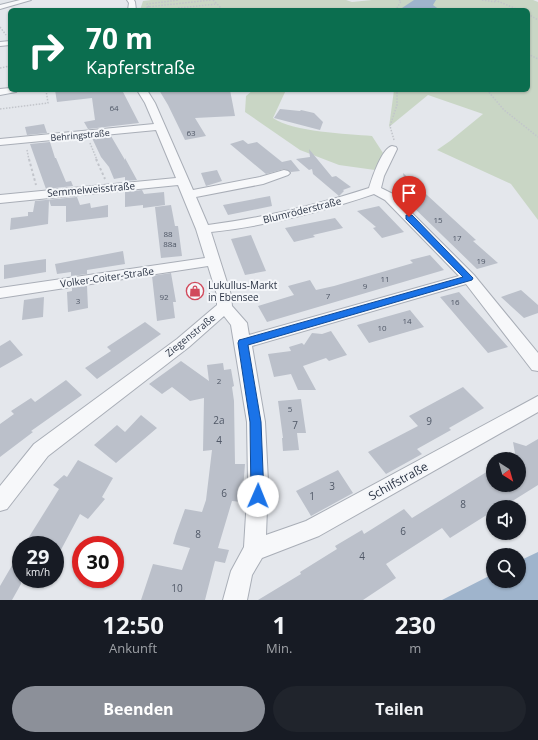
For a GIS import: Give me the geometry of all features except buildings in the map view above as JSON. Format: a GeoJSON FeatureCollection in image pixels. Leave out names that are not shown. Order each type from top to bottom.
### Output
{"type":"FeatureCollection","features":[{"type":"Feature","properties":{"kind":"street"},"geometry":{"type":"LineString","coordinates":[[0,7],[28,0]]}},
{"type":"Feature","properties":{"kind":"street","name":"Ziegenstraße"},"geometry":{"type":"LineString","coordinates":[[0,502],[41,450],[183,343],[225,307],[224,295],[203,229],[150,103],[143,92]]}},
{"type":"Feature","properties":{"kind":"street","name":"Behringstraße"},"geometry":{"type":"LineString","coordinates":[[0,142],[159,127]]}},
{"type":"Feature","properties":{"kind":"street"},"geometry":{"type":"LineString","coordinates":[[392,149],[378,176],[375,190],[389,197],[469,278],[538,365]]}},
{"type":"Feature","properties":{"kind":"street"},"geometry":{"type":"LineString","coordinates":[[188,195],[263,180],[284,173]]}},
{"type":"Feature","properties":{"kind":"street","name":"Semmelweisstraße"},"geometry":{"type":"LineString","coordinates":[[0,199],[108,187],[182,181]]}},
{"type":"Feature","properties":{"kind":"street","name":"Blumröderstraße"},"geometry":{"type":"LineString","coordinates":[[203,229],[238,225],[327,206],[375,190]]}},
{"type":"Feature","properties":{"kind":"street","name":"Volker-Coiter-Straße"},"geometry":{"type":"LineString","coordinates":[[0,293],[214,261]]}},
{"type":"Feature","properties":{"kind":"street"},"geometry":{"type":"LineString","coordinates":[[243,343],[469,278]]}},
{"type":"Feature","properties":{"kind":"street"},"geometry":{"type":"LineString","coordinates":[[225,307],[239,324],[256,422],[258,482],[255,550],[242,571],[235,600]]}},
{"type":"Feature","properties":{"kind":"street","name":"Schilfstraße"},"geometry":{"type":"LineString","coordinates":[[255,550],[312,529],[538,404]]}},
{"type":"Feature","properties":{"kind":"path"},"geometry":{"type":"LineString","coordinates":[[172,0],[178,8]]}},
{"type":"Feature","properties":{"kind":"path"},"geometry":{"type":"LineString","coordinates":[[179,0],[147,4],[149,7],[211,0]]}},
{"type":"Feature","properties":{"kind":"path"},"geometry":{"type":"LineString","coordinates":[[213,0],[220,8]]}},
{"type":"Feature","properties":{"kind":"path"},"geometry":{"type":"LineString","coordinates":[[482,0],[499,2]]}},
{"type":"Feature","properties":{"kind":"path"},"geometry":{"type":"LineString","coordinates":[[495,0],[514,8]]}},
{"type":"Feature","properties":{"kind":"path"},"geometry":{"type":"LineString","coordinates":[[187,8],[217,4]]}},
{"type":"Feature","properties":{"kind":"path"},"geometry":{"type":"LineString","coordinates":[[0,109],[48,103],[46,92]]}},
{"type":"Feature","properties":{"kind":"path"},"geometry":{"type":"LineString","coordinates":[[392,149],[394,140],[390,126],[397,105],[397,92]]}},
{"type":"Feature","properties":{"kind":"path"},"geometry":{"type":"LineString","coordinates":[[489,92],[502,108],[538,137]]}},
{"type":"Feature","properties":{"kind":"path"},"geometry":{"type":"LineString","coordinates":[[88,139],[108,187]]}},
{"type":"Feature","properties":{"kind":"path"},"geometry":{"type":"LineString","coordinates":[[24,140],[38,194]]}},
{"type":"Feature","properties":{"kind":"green space"},"geometry":{"type":"Polygon","coordinates":[[[346,0],[352,2],[372,0],[533,0],[538,2],[538,220],[511,184],[437,150],[483,114],[428,95],[389,127],[394,92],[530,92],[530,8],[141,8],[143,1],[346,0]]]}},
{"type":"Feature","properties":{"kind":"green space"},"geometry":{"type":"Polygon","coordinates":[[[251,92],[285,92],[273,118],[282,123],[321,132],[372,136],[383,153],[375,170],[339,165],[300,150],[245,112],[246,96],[251,92]]]}},
{"type":"Feature","properties":{"kind":"water"},"geometry":{"type":"Polygon","coordinates":[[[414,0],[436,0],[433,5],[437,8],[402,8],[414,0]]]}},
{"type":"Feature","properties":{"kind":"water"},"geometry":{"type":"Polygon","coordinates":[[[538,552],[538,600],[442,600],[486,578],[486,588],[526,588],[526,558],[538,552]]]}},
{"type":"Feature","properties":{"kind":"place","name":"Lukullus-Markt in Ebensee"},"geometry":{"type":"Point","coordinates":[195,291]}},
{"type":"Feature","properties":{"kind":"route"},"geometry":{"type":"LineString","coordinates":[[258,496],[256,422],[243,343],[469,278],[409,217]]}}]}
